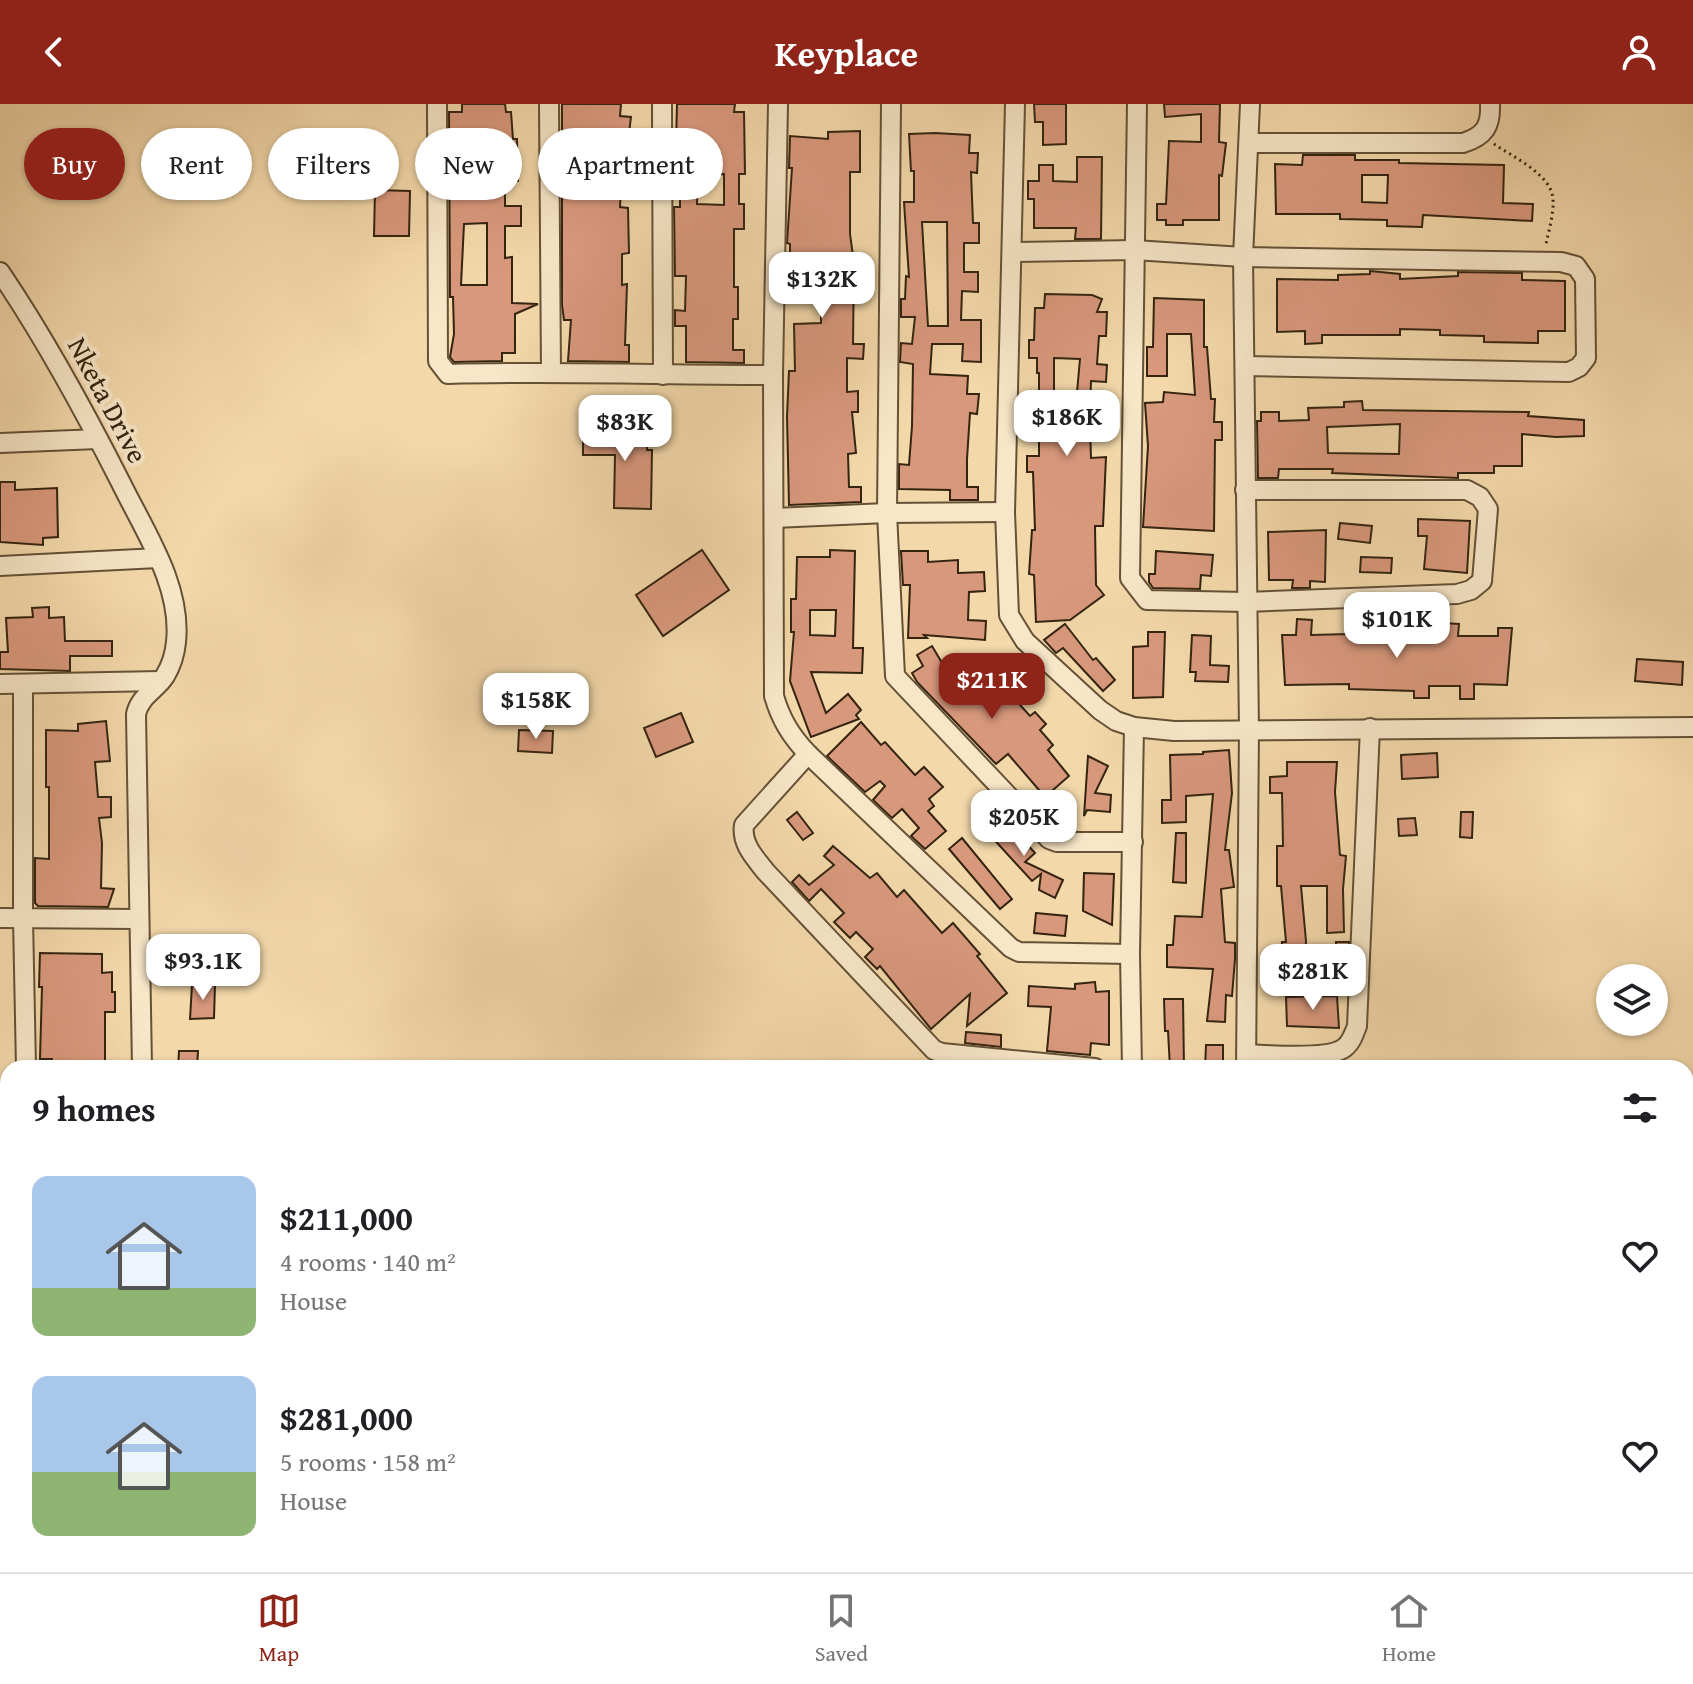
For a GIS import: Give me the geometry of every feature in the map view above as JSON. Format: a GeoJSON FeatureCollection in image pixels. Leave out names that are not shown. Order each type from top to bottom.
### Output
{"type":"FeatureCollection","features":[{"type":"Feature","properties":{"kind":"street"},"geometry":{"type":"LineString","coordinates":[[437,104],[438,361],[448,374],[773,375]]}},
{"type":"Feature","properties":{"kind":"street"},"geometry":{"type":"LineString","coordinates":[[549,104],[551,372]]}},
{"type":"Feature","properties":{"kind":"street"},"geometry":{"type":"LineString","coordinates":[[662,104],[663,375]]}},
{"type":"Feature","properties":{"kind":"street"},"geometry":{"type":"LineString","coordinates":[[778,104],[773,375],[774,696],[785,726],[808,754],[1011,948],[1019,952],[1130,954]]}},
{"type":"Feature","properties":{"kind":"street"},"geometry":{"type":"LineString","coordinates":[[891,104],[887,513],[894,672],[901,685],[1049,839],[1057,842],[1133,842]]}},
{"type":"Feature","properties":{"kind":"street"},"geometry":{"type":"LineString","coordinates":[[1015,104],[1005,512],[1009,615],[1025,641],[1100,710],[1116,721],[1134,727],[1174,731],[1693,727]]}},
{"type":"Feature","properties":{"kind":"street"},"geometry":{"type":"LineString","coordinates":[[1137,104],[1130,578],[1147,600],[1246,602],[1464,593],[1482,581],[1488,509],[1480,497],[1467,490],[1245,490]]}},
{"type":"Feature","properties":{"kind":"street"},"geometry":{"type":"LineString","coordinates":[[1247,1060],[1249,730],[1243,257],[1250,104]]}},
{"type":"Feature","properties":{"kind":"street"},"geometry":{"type":"LineString","coordinates":[[1250,143],[1463,143],[1481,135],[1491,121],[1490,104]]}},
{"type":"Feature","properties":{"kind":"street"},"geometry":{"type":"LineString","coordinates":[[1013,252],[1134,250],[1243,257],[1570,263],[1582,272],[1585,279],[1586,358],[1579,367],[1569,372],[1245,366]]}},
{"type":"Feature","properties":{"kind":"street","name":"Nketa Drive"},"geometry":{"type":"LineString","coordinates":[[0,272],[34,321],[69,381],[158,558],[175,603],[177,625],[173,657],[161,681],[142,700],[136,714],[142,1060]]}},
{"type":"Feature","properties":{"kind":"street"},"geometry":{"type":"LineString","coordinates":[[0,443],[98,439]]}},
{"type":"Feature","properties":{"kind":"street"},"geometry":{"type":"LineString","coordinates":[[774,518],[1005,512]]}},
{"type":"Feature","properties":{"kind":"street"},"geometry":{"type":"LineString","coordinates":[[0,566],[158,558]]}},
{"type":"Feature","properties":{"kind":"street"},"geometry":{"type":"LineString","coordinates":[[0,684],[161,681]]}},
{"type":"Feature","properties":{"kind":"street"},"geometry":{"type":"LineString","coordinates":[[23,684],[26,1060]]}},
{"type":"Feature","properties":{"kind":"street"},"geometry":{"type":"LineString","coordinates":[[1132,1060],[1130,954],[1134,727]]}},
{"type":"Feature","properties":{"kind":"street"},"geometry":{"type":"LineString","coordinates":[[1256,1060],[1336,1052],[1344,1048],[1357,1026],[1370,728]]}},
{"type":"Feature","properties":{"kind":"street"},"geometry":{"type":"LineString","coordinates":[[808,754],[744,825],[743,834],[749,849],[766,872],[934,1050],[1023,1060]]}},
{"type":"Feature","properties":{"kind":"street"},"geometry":{"type":"LineString","coordinates":[[0,918],[139,919]]}},
{"type":"Feature","properties":{"kind":"path"},"geometry":{"type":"LineString","coordinates":[[1481,135],[1541,177],[1550,188],[1552,207],[1544,262]]}},
{"type":"Feature","properties":{"kind":"building"},"geometry":{"type":"Polygon","coordinates":[[[462,104],[505,104],[506,112],[511,112],[512,128],[449,128],[449,112],[462,112],[462,104]]]}},
{"type":"Feature","properties":{"kind":"building"},"geometry":{"type":"Polygon","coordinates":[[[562,104],[621,104],[620,116],[631,117],[630,128],[562,128],[562,104]]]}},
{"type":"Feature","properties":{"kind":"building"},"geometry":{"type":"Polygon","coordinates":[[[677,104],[735,104],[734,112],[744,112],[745,174],[739,174],[739,204],[744,204],[744,229],[734,229],[734,287],[738,287],[738,319],[733,319],[733,350],[744,350],[744,363],[686,362],[686,326],[675,326],[675,310],[685,311],[686,276],[675,276],[674,207],[680,207],[680,200],[724,205],[723,128],[676,128],[677,104]]]}},
{"type":"Feature","properties":{"kind":"building"},"geometry":{"type":"Polygon","coordinates":[[[1034,104],[1066,104],[1066,144],[1043,145],[1043,122],[1035,122],[1034,104]]]}},
{"type":"Feature","properties":{"kind":"building"},"geometry":{"type":"Polygon","coordinates":[[[1164,104],[1220,104],[1219,142],[1226,143],[1222,176],[1219,175],[1219,220],[1183,220],[1183,225],[1166,225],[1166,220],[1157,220],[1157,204],[1166,204],[1169,141],[1201,142],[1201,114],[1165,117],[1164,104]]]}},
{"type":"Feature","properties":{"kind":"building"},"geometry":{"type":"Polygon","coordinates":[[[860,131],[860,172],[850,172],[850,234],[854,263],[853,344],[864,344],[863,359],[847,358],[847,392],[858,391],[858,412],[852,412],[856,453],[848,454],[849,487],[861,487],[861,502],[789,505],[787,417],[789,371],[795,371],[794,324],[821,323],[821,299],[797,300],[796,286],[790,286],[790,244],[787,243],[792,168],[789,168],[790,136],[828,139],[828,132],[860,131]]]}},
{"type":"Feature","properties":{"kind":"building"},"geometry":{"type":"Polygon","coordinates":[[[909,134],[970,135],[969,153],[978,153],[977,173],[971,172],[973,223],[979,223],[979,243],[964,243],[964,272],[978,272],[978,292],[962,291],[961,320],[981,320],[981,362],[962,361],[963,344],[932,344],[930,374],[968,376],[967,394],[979,394],[977,414],[970,413],[967,459],[967,487],[978,487],[978,500],[950,500],[950,490],[899,489],[899,464],[909,465],[912,426],[913,364],[900,362],[901,343],[912,344],[915,317],[901,317],[901,299],[905,299],[906,276],[909,277],[904,202],[914,202],[909,134]],[[922,222],[928,326],[948,326],[947,222],[922,222]]]}},
{"type":"Feature","properties":{"kind":"building"},"geometry":{"type":"Polygon","coordinates":[[[1303,155],[1355,155],[1355,160],[1399,160],[1399,163],[1504,165],[1503,203],[1533,204],[1532,221],[1423,215],[1422,227],[1387,226],[1387,220],[1340,219],[1340,214],[1276,214],[1275,164],[1302,165],[1303,155]],[[1362,175],[1362,202],[1387,203],[1388,175],[1362,175]]]}},
{"type":"Feature","properties":{"kind":"building"},"geometry":{"type":"Polygon","coordinates":[[[1077,157],[1102,157],[1101,239],[1075,239],[1076,228],[1034,228],[1034,199],[1028,199],[1028,181],[1039,181],[1039,165],[1053,165],[1053,181],[1077,182],[1077,157]]]}},
{"type":"Feature","properties":{"kind":"building"},"geometry":{"type":"Polygon","coordinates":[[[399,191],[410,191],[409,236],[374,236],[375,200],[399,200],[399,191]]]}},
{"type":"Feature","properties":{"kind":"building"},"geometry":{"type":"Polygon","coordinates":[[[449,200],[505,200],[505,206],[521,206],[521,226],[505,226],[505,258],[512,257],[512,303],[538,304],[515,314],[515,353],[502,353],[502,361],[454,362],[450,357],[454,334],[453,297],[450,297],[449,200]],[[487,223],[464,224],[461,285],[487,285],[487,223]]]}},
{"type":"Feature","properties":{"kind":"building"},"geometry":{"type":"Polygon","coordinates":[[[562,200],[620,200],[620,207],[628,208],[629,253],[622,254],[622,285],[627,284],[625,345],[629,345],[629,362],[568,361],[571,320],[564,320],[562,200]]]}},
{"type":"Feature","properties":{"kind":"building"},"geometry":{"type":"Polygon","coordinates":[[[1370,271],[1400,274],[1400,279],[1458,276],[1458,272],[1522,273],[1522,280],[1565,281],[1565,331],[1538,331],[1538,343],[1484,342],[1484,336],[1440,335],[1440,330],[1400,329],[1400,335],[1322,335],[1322,343],[1305,344],[1305,331],[1277,332],[1277,279],[1338,280],[1338,275],[1370,274],[1370,271]]]}},
{"type":"Feature","properties":{"kind":"building"},"geometry":{"type":"Polygon","coordinates":[[[1045,294],[1092,295],[1102,299],[1097,312],[1107,312],[1106,336],[1099,336],[1097,364],[1107,365],[1106,382],[1091,381],[1090,410],[1106,411],[1105,428],[1090,427],[1091,458],[1106,457],[1103,526],[1095,526],[1096,585],[1104,595],[1070,620],[1036,622],[1034,575],[1029,574],[1032,530],[1035,530],[1033,472],[1027,472],[1027,456],[1039,456],[1039,439],[1075,439],[1076,410],[1039,409],[1037,358],[1029,358],[1029,340],[1034,340],[1035,308],[1044,308],[1045,294]],[[1054,358],[1054,392],[1077,392],[1080,359],[1054,358]]]}},
{"type":"Feature","properties":{"kind":"building"},"geometry":{"type":"Polygon","coordinates":[[[1154,298],[1204,300],[1204,347],[1207,347],[1211,399],[1215,399],[1214,422],[1222,422],[1222,440],[1215,440],[1214,531],[1143,527],[1148,446],[1145,403],[1163,402],[1164,392],[1195,395],[1191,334],[1167,334],[1167,376],[1147,376],[1147,347],[1153,347],[1154,298]]]}},
{"type":"Feature","properties":{"kind":"building"},"geometry":{"type":"Polygon","coordinates":[[[1362,401],[1363,410],[1529,412],[1528,416],[1584,420],[1584,436],[1522,434],[1522,466],[1494,466],[1494,473],[1458,473],[1458,478],[1332,473],[1333,469],[1279,469],[1278,478],[1258,478],[1257,421],[1261,421],[1261,412],[1279,412],[1279,421],[1309,420],[1308,408],[1344,407],[1344,402],[1362,401]],[[1400,424],[1327,427],[1328,453],[1399,454],[1400,424]]]}},
{"type":"Feature","properties":{"kind":"building"},"geometry":{"type":"Polygon","coordinates":[[[583,429],[648,429],[647,450],[652,450],[651,509],[614,508],[615,455],[583,455],[583,429]]]}},
{"type":"Feature","properties":{"kind":"building"},"geometry":{"type":"Polygon","coordinates":[[[0,482],[15,482],[15,490],[57,488],[58,537],[43,538],[43,545],[0,542],[0,482]]]}},
{"type":"Feature","properties":{"kind":"building"},"geometry":{"type":"Polygon","coordinates":[[[1418,519],[1470,521],[1467,573],[1424,569],[1427,536],[1418,536],[1418,519]]]}},
{"type":"Feature","properties":{"kind":"building"},"geometry":{"type":"Polygon","coordinates":[[[1340,523],[1372,526],[1370,543],[1338,539],[1340,523]]]}},
{"type":"Feature","properties":{"kind":"building"},"geometry":{"type":"Polygon","coordinates":[[[1326,530],[1325,582],[1310,581],[1310,588],[1292,588],[1293,580],[1269,580],[1268,532],[1326,530]]]}},
{"type":"Feature","properties":{"kind":"building"},"geometry":{"type":"Polygon","coordinates":[[[702,550],[729,590],[663,636],[636,595],[702,550]]]}},
{"type":"Feature","properties":{"kind":"building"},"geometry":{"type":"Polygon","coordinates":[[[830,550],[855,551],[853,648],[863,648],[862,673],[811,672],[826,713],[848,694],[861,710],[856,715],[859,719],[811,737],[790,681],[794,632],[791,632],[791,599],[796,599],[797,557],[830,557],[830,550]],[[810,610],[810,635],[835,636],[836,610],[810,610]]]}},
{"type":"Feature","properties":{"kind":"building"},"geometry":{"type":"Polygon","coordinates":[[[901,551],[928,551],[928,562],[958,560],[958,573],[984,572],[985,591],[969,592],[968,620],[986,621],[985,640],[924,635],[927,638],[908,638],[910,585],[903,585],[901,551]]]}},
{"type":"Feature","properties":{"kind":"building"},"geometry":{"type":"Polygon","coordinates":[[[1156,551],[1213,555],[1211,576],[1201,575],[1200,589],[1153,588],[1149,574],[1155,574],[1156,551]]]}},
{"type":"Feature","properties":{"kind":"building"},"geometry":{"type":"Polygon","coordinates":[[[1361,557],[1392,558],[1391,573],[1360,572],[1361,557]]]}},
{"type":"Feature","properties":{"kind":"building"},"geometry":{"type":"Polygon","coordinates":[[[49,607],[49,618],[64,617],[65,641],[112,641],[112,656],[70,656],[70,671],[0,669],[0,652],[8,652],[6,618],[33,617],[32,608],[49,607]]]}},
{"type":"Feature","properties":{"kind":"building"},"geometry":{"type":"Polygon","coordinates":[[[1297,619],[1312,620],[1311,635],[1349,634],[1349,629],[1407,630],[1407,638],[1442,637],[1444,623],[1459,624],[1458,636],[1498,636],[1498,628],[1512,628],[1507,685],[1474,684],[1474,699],[1460,699],[1460,686],[1429,686],[1429,698],[1414,698],[1414,691],[1349,689],[1349,684],[1285,685],[1282,635],[1296,635],[1297,619]]]}},
{"type":"Feature","properties":{"kind":"building"},"geometry":{"type":"Polygon","coordinates":[[[1065,624],[1093,660],[1096,658],[1115,680],[1103,691],[1063,648],[1056,653],[1044,640],[1065,624]]]}},
{"type":"Feature","properties":{"kind":"building"},"geometry":{"type":"Polygon","coordinates":[[[1148,632],[1165,632],[1163,697],[1133,698],[1133,647],[1148,646],[1148,632]]]}},
{"type":"Feature","properties":{"kind":"building"},"geometry":{"type":"Polygon","coordinates":[[[1192,635],[1211,636],[1210,665],[1229,666],[1228,682],[1195,681],[1196,672],[1190,672],[1192,635]]]}},
{"type":"Feature","properties":{"kind":"building"},"geometry":{"type":"Polygon","coordinates":[[[932,646],[957,688],[958,656],[1003,702],[1011,695],[1030,716],[1035,712],[1046,724],[1040,730],[1053,745],[1048,750],[1069,776],[1045,797],[1008,754],[996,764],[917,682],[912,673],[923,666],[917,655],[932,646]]]}},
{"type":"Feature","properties":{"kind":"building"},"geometry":{"type":"Polygon","coordinates":[[[1637,659],[1683,662],[1682,685],[1635,681],[1637,659]]]}},
{"type":"Feature","properties":{"kind":"building"},"geometry":{"type":"Polygon","coordinates":[[[681,713],[693,742],[656,757],[644,728],[681,713]]]}},
{"type":"Feature","properties":{"kind":"building"},"geometry":{"type":"Polygon","coordinates":[[[106,721],[110,761],[95,762],[98,797],[111,797],[111,817],[99,818],[101,888],[114,889],[108,907],[38,906],[35,903],[35,858],[49,859],[46,730],[78,731],[78,724],[106,721]]]}},
{"type":"Feature","properties":{"kind":"building"},"geometry":{"type":"Polygon","coordinates":[[[861,722],[881,745],[885,742],[915,775],[924,767],[943,787],[929,799],[934,806],[928,811],[946,831],[925,849],[911,836],[919,828],[902,809],[892,818],[873,800],[885,786],[880,781],[865,792],[827,756],[861,722]]]}},
{"type":"Feature","properties":{"kind":"building"},"geometry":{"type":"Polygon","coordinates":[[[519,730],[553,731],[552,753],[518,751],[519,730]]]}},
{"type":"Feature","properties":{"kind":"building"},"geometry":{"type":"Polygon","coordinates":[[[1229,750],[1232,793],[1225,850],[1229,850],[1234,887],[1221,889],[1225,942],[1235,943],[1235,959],[1232,996],[1226,995],[1225,1022],[1207,1021],[1213,969],[1167,967],[1167,945],[1173,945],[1175,916],[1202,917],[1213,794],[1186,796],[1186,822],[1162,823],[1162,800],[1171,800],[1170,755],[1229,750]]]}},
{"type":"Feature","properties":{"kind":"building"},"geometry":{"type":"Polygon","coordinates":[[[1437,753],[1438,777],[1402,779],[1401,755],[1437,753]]]}},
{"type":"Feature","properties":{"kind":"building"},"geometry":{"type":"Polygon","coordinates":[[[1088,756],[1108,766],[1095,793],[1111,795],[1110,812],[1087,810],[1084,816],[1088,756]]]}},
{"type":"Feature","properties":{"kind":"building"},"geometry":{"type":"Polygon","coordinates":[[[1287,762],[1337,762],[1335,792],[1340,855],[1346,856],[1344,932],[1327,933],[1327,886],[1301,886],[1306,941],[1304,973],[1280,971],[1282,942],[1286,942],[1281,886],[1277,886],[1277,846],[1283,846],[1282,793],[1270,793],[1270,777],[1287,776],[1287,762]]]}},
{"type":"Feature","properties":{"kind":"building"},"geometry":{"type":"Polygon","coordinates":[[[797,812],[813,833],[803,840],[787,820],[797,812]]]}},
{"type":"Feature","properties":{"kind":"building"},"geometry":{"type":"Polygon","coordinates":[[[1461,812],[1473,812],[1472,838],[1460,837],[1461,812]]]}},
{"type":"Feature","properties":{"kind":"building"},"geometry":{"type":"Polygon","coordinates":[[[1415,818],[1417,835],[1399,836],[1398,819],[1415,818]]]}},
{"type":"Feature","properties":{"kind":"building"},"geometry":{"type":"Polygon","coordinates":[[[1005,820],[1035,853],[1025,862],[1063,880],[1055,898],[1039,890],[1041,874],[1032,881],[989,834],[1005,820]]]}},
{"type":"Feature","properties":{"kind":"building"},"geometry":{"type":"Polygon","coordinates":[[[1176,833],[1186,833],[1186,883],[1173,882],[1176,833]]]}},
{"type":"Feature","properties":{"kind":"building"},"geometry":{"type":"Polygon","coordinates":[[[962,838],[1012,899],[1000,909],[949,849],[962,838]]]}},
{"type":"Feature","properties":{"kind":"building"},"geometry":{"type":"Polygon","coordinates":[[[833,846],[870,878],[877,873],[897,897],[904,890],[942,933],[953,923],[980,954],[977,956],[1007,993],[967,1026],[970,994],[931,1029],[880,966],[877,969],[865,957],[873,949],[856,932],[850,938],[834,922],[844,913],[821,889],[809,901],[792,882],[799,875],[809,885],[834,865],[824,856],[833,846]]]}},
{"type":"Feature","properties":{"kind":"building"},"geometry":{"type":"Polygon","coordinates":[[[1084,873],[1114,874],[1112,925],[1083,911],[1084,873]]]}},
{"type":"Feature","properties":{"kind":"building"},"geometry":{"type":"Polygon","coordinates":[[[1036,913],[1067,916],[1065,936],[1034,933],[1036,913]]]}},
{"type":"Feature","properties":{"kind":"building"},"geometry":{"type":"Polygon","coordinates":[[[1336,942],[1349,942],[1348,959],[1336,959],[1336,942]]]}},
{"type":"Feature","properties":{"kind":"building"},"geometry":{"type":"Polygon","coordinates":[[[40,953],[102,954],[102,973],[112,972],[112,992],[115,992],[115,1012],[105,1012],[105,1060],[40,1059],[42,987],[39,987],[40,953]]]}},
{"type":"Feature","properties":{"kind":"building"},"geometry":{"type":"Polygon","coordinates":[[[1095,982],[1096,992],[1109,991],[1109,1045],[1091,1043],[1090,1055],[1047,1051],[1051,1007],[1028,1006],[1029,986],[1075,989],[1075,984],[1095,982]]]}},
{"type":"Feature","properties":{"kind":"building"},"geometry":{"type":"Polygon","coordinates":[[[215,984],[214,1018],[190,1019],[192,985],[215,984]]]}},
{"type":"Feature","properties":{"kind":"building"},"geometry":{"type":"Polygon","coordinates":[[[1337,996],[1339,1028],[1287,1026],[1286,997],[1337,996]]]}},
{"type":"Feature","properties":{"kind":"building"},"geometry":{"type":"Polygon","coordinates":[[[1164,999],[1183,999],[1184,1060],[1170,1060],[1168,1031],[1165,1031],[1164,999]]]}},
{"type":"Feature","properties":{"kind":"building"},"geometry":{"type":"Polygon","coordinates":[[[966,1032],[1001,1035],[1001,1047],[965,1043],[966,1032]]]}},
{"type":"Feature","properties":{"kind":"building"},"geometry":{"type":"Polygon","coordinates":[[[1206,1045],[1223,1045],[1223,1060],[1205,1060],[1206,1045]]]}},
{"type":"Feature","properties":{"kind":"building"},"geometry":{"type":"Polygon","coordinates":[[[179,1051],[198,1051],[197,1060],[178,1060],[179,1051]]]}}]}
